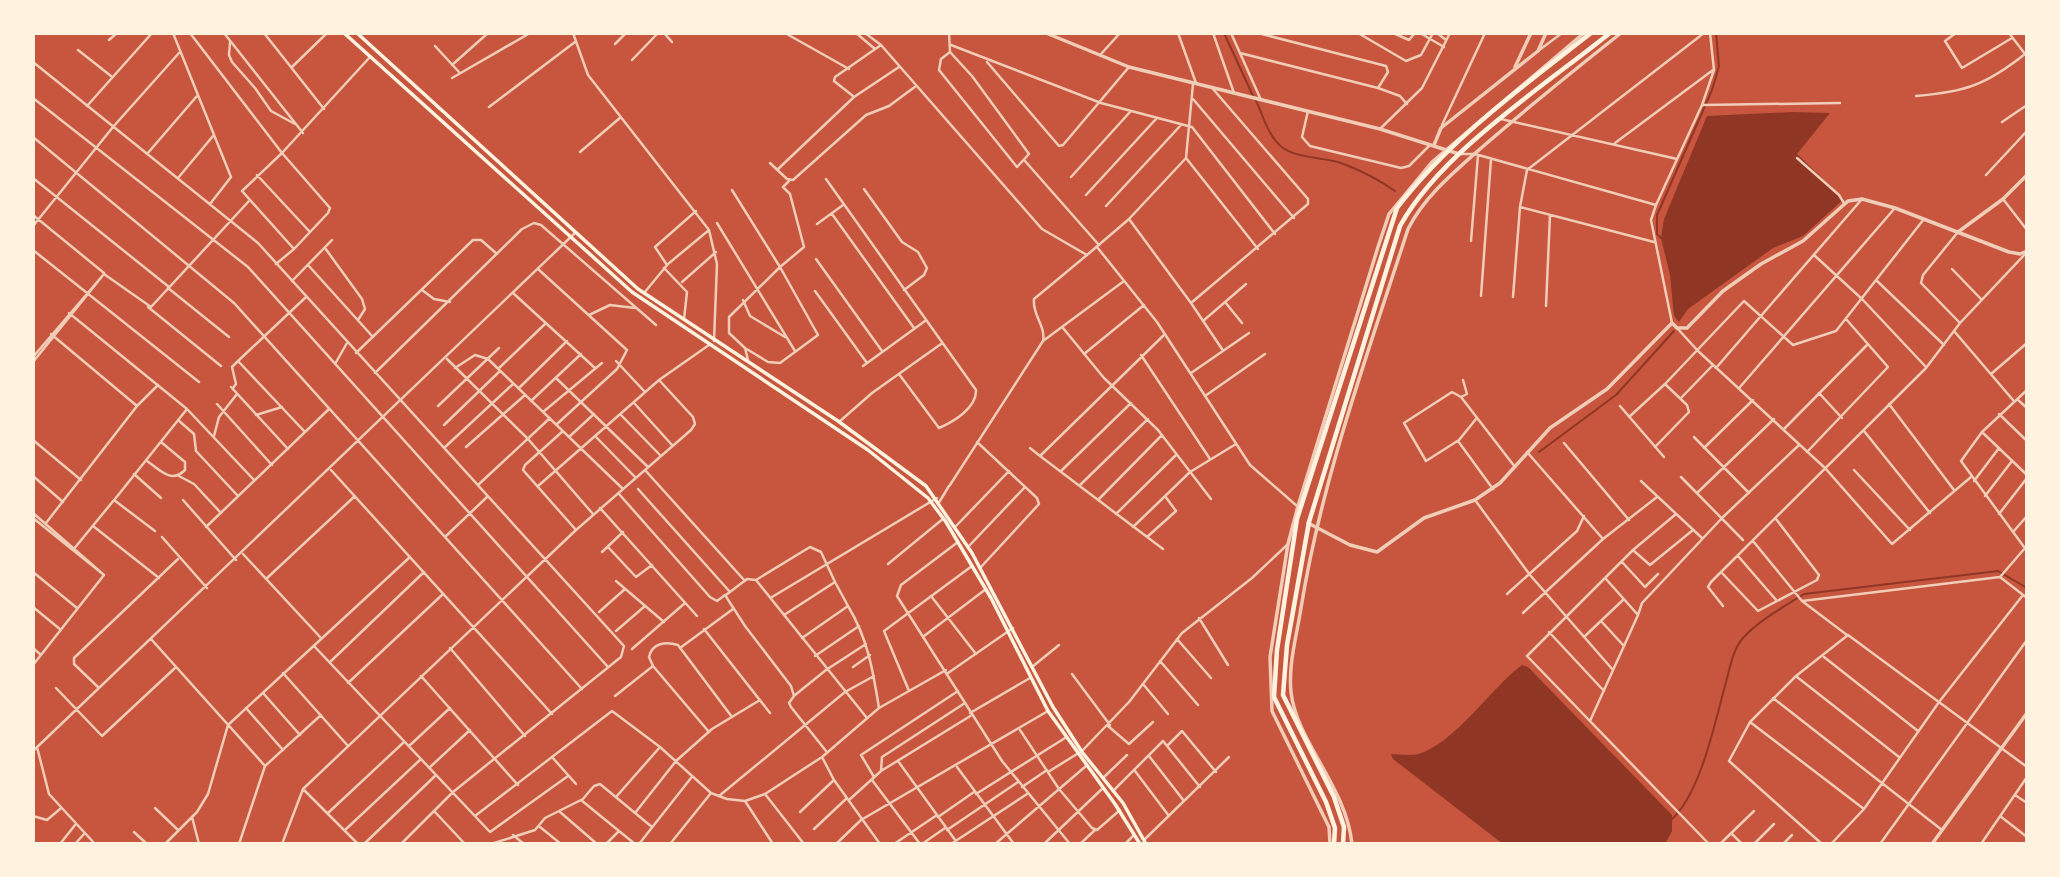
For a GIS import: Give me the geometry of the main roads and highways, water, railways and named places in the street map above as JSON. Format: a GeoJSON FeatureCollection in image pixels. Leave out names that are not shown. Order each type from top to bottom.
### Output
{"type":"FeatureCollection","features":[{"type":"Feature","properties":{"kind":"highway"},"geometry":{"type":"LineString","coordinates":[[1332,844],[1335,828],[1326,802],[1274,697],[1275,649],[1292,540],[1396,208],[1445,151],[1591,33]]}},
{"type":"Feature","properties":{"kind":"highway"},"geometry":{"type":"LineString","coordinates":[[1343,844],[1344,827],[1334,797],[1283,695],[1287,645],[1308,523],[1399,226],[1427,187],[1461,155],[1501,119],[1611,33]]}},
{"type":"Feature","properties":{"kind":"main road"},"geometry":{"type":"LineString","coordinates":[[344,33],[632,292],[713,344],[892,468],[931,502],[944,518],[986,589],[1048,711],[1065,738],[1113,791],[1145,842]]}},
{"type":"Feature","properties":{"kind":"main road"},"geometry":{"type":"LineString","coordinates":[[357,33],[644,293],[748,360],[908,470],[938,500],[980,568],[1086,766],[1120,810],[1140,844]]}},
{"type":"Feature","properties":{"kind":"waterway"},"geometry":{"type":"LineString","coordinates":[[1224,33],[1253,96]]}},
{"type":"Feature","properties":{"kind":"waterway"},"geometry":{"type":"LineString","coordinates":[[1661,238],[1657,234],[1657,215],[1712,90],[1719,66],[1716,33]]}},
{"type":"Feature","properties":{"kind":"waterway"},"geometry":{"type":"LineString","coordinates":[[1256,101],[1269,131],[1288,151],[1348,166],[1395,191]]}},
{"type":"Feature","properties":{"kind":"waterway"},"geometry":{"type":"LineString","coordinates":[[1539,452],[1616,395],[1674,331]]}},
{"type":"Feature","properties":{"kind":"waterway"},"geometry":{"type":"LineString","coordinates":[[1671,820],[1682,808],[1699,775],[1737,648],[1749,632],[1780,609],[1804,594],[1998,571],[2027,588]]}}]}
